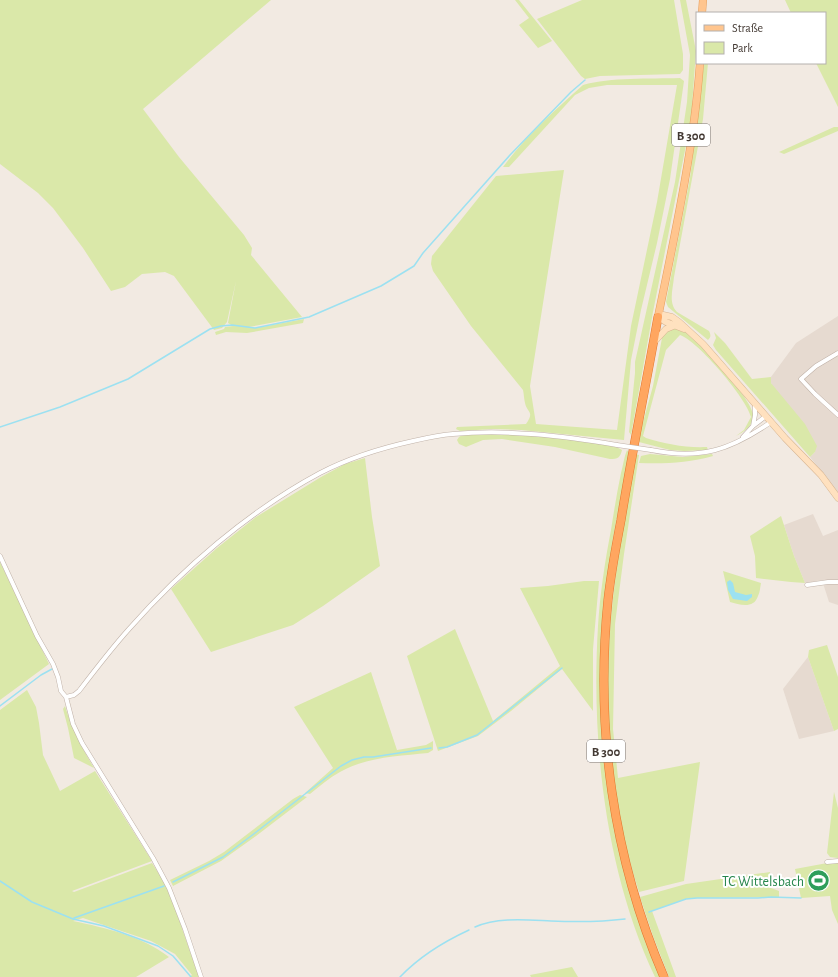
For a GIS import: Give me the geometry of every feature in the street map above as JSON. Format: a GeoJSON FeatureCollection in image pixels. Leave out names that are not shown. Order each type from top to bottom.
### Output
{"type":"FeatureCollection","features":[{"type":"Feature","properties":{"kind":"highway","name":"B 300"},"geometry":{"type":"LineString","coordinates":[[659,315],[637,428],[612,571],[605,631],[604,703],[607,756],[619,835],[648,937],[664,977]]}},
{"type":"Feature","properties":{"kind":"main road"},"geometry":{"type":"LineString","coordinates":[[702,12],[703,0]]}},
{"type":"Feature","properties":{"kind":"main road","name":"B 300"},"geometry":{"type":"LineString","coordinates":[[659,315],[688,160],[700,64]]}},
{"type":"Feature","properties":{"kind":"main road"},"geometry":{"type":"LineString","coordinates":[[659,315],[666,322],[692,333]]}},
{"type":"Feature","properties":{"kind":"main road"},"geometry":{"type":"LineString","coordinates":[[659,315],[672,317],[692,333],[785,438],[821,475],[838,498]]}},
{"type":"Feature","properties":{"kind":"main road"},"geometry":{"type":"LineString","coordinates":[[654,342],[666,329],[676,325]]}},
{"type":"Feature","properties":{"kind":"street"},"geometry":{"type":"LineString","coordinates":[[838,353],[816,366],[801,379],[838,415]]}},
{"type":"Feature","properties":{"kind":"street"},"geometry":{"type":"LineString","coordinates":[[753,426],[756,415],[755,403]]}},
{"type":"Feature","properties":{"kind":"street"},"geometry":{"type":"LineString","coordinates":[[738,441],[766,416]]}},
{"type":"Feature","properties":{"kind":"street"},"geometry":{"type":"LineString","coordinates":[[66,696],[74,695],[136,621],[181,575],[215,546],[253,516],[284,495],[344,462],[393,446],[452,434],[487,432],[573,437],[669,454],[697,453],[721,449],[758,431],[771,422]]}},
{"type":"Feature","properties":{"kind":"street"},"geometry":{"type":"LineString","coordinates":[[0,556],[37,636],[53,664],[62,691],[66,696],[73,724],[82,743],[153,858],[169,888],[201,977]]}},
{"type":"Feature","properties":{"kind":"street"},"geometry":{"type":"LineString","coordinates":[[807,585],[838,582]]}},
{"type":"Feature","properties":{"kind":"street"},"geometry":{"type":"LineString","coordinates":[[827,862],[838,861]]}},
{"type":"Feature","properties":{"kind":"shaded area"},"geometry":{"type":"Polygon","coordinates":[[[838,316],[838,492],[810,457],[815,452],[771,383],[771,377],[796,343],[838,316]]]}},
{"type":"Feature","properties":{"kind":"shaded area"},"geometry":{"type":"Polygon","coordinates":[[[813,514],[823,536],[838,530],[838,605],[829,602],[822,580],[805,583],[784,525],[813,514]]]}},
{"type":"Feature","properties":{"kind":"shaded area"},"geometry":{"type":"Polygon","coordinates":[[[808,657],[834,731],[799,739],[783,689],[808,657]]]}},
{"type":"Feature","properties":{"kind":"green space"},"geometry":{"type":"Polygon","coordinates":[[[0,0],[271,0],[143,109],[179,157],[244,235],[252,248],[251,255],[302,317],[249,327],[256,328],[304,319],[303,323],[247,333],[226,332],[216,335],[215,332],[224,329],[225,327],[233,326],[228,323],[236,281],[227,322],[222,328],[214,330],[174,276],[165,272],[142,274],[125,287],[111,291],[83,248],[53,208],[38,193],[0,164],[0,0]]]}},
{"type":"Feature","properties":{"kind":"green space"},"geometry":{"type":"Polygon","coordinates":[[[515,0],[519,0],[552,41],[538,48],[519,25],[529,18],[515,0]]]}},
{"type":"Feature","properties":{"kind":"green space"},"geometry":{"type":"Polygon","coordinates":[[[582,0],[674,0],[683,54],[683,70],[680,74],[600,76],[585,79],[581,76],[537,19],[582,0]]]}},
{"type":"Feature","properties":{"kind":"green space"},"geometry":{"type":"Polygon","coordinates":[[[680,0],[686,0],[696,51],[691,120],[653,312],[631,435],[629,432],[635,362],[675,182],[687,102],[690,55],[680,0]]]}},
{"type":"Feature","properties":{"kind":"green space"},"geometry":{"type":"Polygon","coordinates":[[[785,0],[838,0],[838,107],[816,64],[826,64],[826,12],[791,12],[785,0]]]}},
{"type":"Feature","properties":{"kind":"green space"},"geometry":{"type":"Polygon","coordinates":[[[704,64],[708,64],[703,119],[674,277],[672,300],[674,308],[677,312],[709,331],[710,338],[708,340],[668,307],[666,302],[690,178],[704,64]]]}},
{"type":"Feature","properties":{"kind":"green space"},"geometry":{"type":"Polygon","coordinates":[[[680,78],[684,81],[670,179],[631,360],[624,440],[521,430],[493,429],[460,431],[456,429],[457,427],[526,424],[530,417],[530,412],[525,403],[523,390],[471,326],[433,271],[431,264],[432,256],[496,176],[564,170],[530,386],[536,424],[617,430],[631,326],[657,202],[677,85],[607,85],[589,88],[575,95],[509,167],[503,167],[531,134],[583,85],[594,82],[618,80],[680,78]]]}},
{"type":"Feature","properties":{"kind":"green space"},"geometry":{"type":"Polygon","coordinates":[[[834,127],[838,127],[838,131],[784,154],[779,152],[834,127]]]}},
{"type":"Feature","properties":{"kind":"green space"},"geometry":{"type":"Polygon","coordinates":[[[671,328],[682,329],[711,355],[743,395],[750,406],[753,418],[751,424],[745,430],[736,436],[744,430],[751,417],[748,409],[741,397],[721,372],[698,348],[680,335],[666,350],[643,436],[653,440],[676,445],[707,447],[708,450],[670,450],[639,442],[640,433],[653,386],[662,338],[664,333],[671,328]]]}},
{"type":"Feature","properties":{"kind":"green space"},"geometry":{"type":"Polygon","coordinates":[[[714,332],[725,343],[752,379],[771,377],[771,383],[805,424],[817,446],[815,452],[810,457],[716,350],[713,345],[716,338],[714,332]]]}},
{"type":"Feature","properties":{"kind":"green space"},"geometry":{"type":"Polygon","coordinates":[[[488,434],[569,439],[609,445],[622,450],[618,458],[610,459],[555,447],[502,439],[483,440],[466,447],[459,444],[457,440],[462,435],[488,434]]]}},
{"type":"Feature","properties":{"kind":"green space"},"geometry":{"type":"Polygon","coordinates":[[[627,450],[629,453],[612,544],[609,573],[604,756],[616,835],[661,977],[655,977],[638,936],[624,894],[613,850],[605,805],[597,714],[596,670],[601,590],[621,473],[627,450]]]}},
{"type":"Feature","properties":{"kind":"green space"},"geometry":{"type":"Polygon","coordinates":[[[636,454],[639,455],[615,624],[613,729],[618,778],[700,762],[684,881],[639,892],[623,836],[617,807],[608,718],[608,657],[610,627],[620,544],[636,454]]]}},
{"type":"Feature","properties":{"kind":"green space"},"geometry":{"type":"Polygon","coordinates":[[[650,454],[683,457],[712,454],[713,456],[676,462],[639,463],[641,456],[650,454]]]}},
{"type":"Feature","properties":{"kind":"green space"},"geometry":{"type":"Polygon","coordinates":[[[365,458],[380,566],[293,625],[211,652],[171,589],[217,548],[256,517],[345,464],[365,458]]]}},
{"type":"Feature","properties":{"kind":"green space"},"geometry":{"type":"Polygon","coordinates":[[[781,516],[794,556],[805,583],[756,578],[755,556],[750,536],[781,516]]]}},
{"type":"Feature","properties":{"kind":"green space"},"geometry":{"type":"Polygon","coordinates":[[[0,562],[49,664],[0,700],[0,562]]]}},
{"type":"Feature","properties":{"kind":"green space"},"geometry":{"type":"Polygon","coordinates":[[[723,571],[761,583],[756,600],[753,603],[746,605],[730,602],[723,571]]]}},
{"type":"Feature","properties":{"kind":"green space"},"geometry":{"type":"Polygon","coordinates":[[[584,581],[599,581],[593,649],[593,711],[562,669],[478,736],[438,751],[407,656],[455,629],[493,721],[560,666],[520,588],[584,581]]]}},
{"type":"Feature","properties":{"kind":"green space"},"geometry":{"type":"Polygon","coordinates":[[[827,645],[838,677],[838,729],[834,731],[808,657],[809,650],[827,645]]]}},
{"type":"Feature","properties":{"kind":"green space"},"geometry":{"type":"Polygon","coordinates":[[[371,672],[397,750],[426,745],[433,741],[433,750],[428,753],[394,756],[361,763],[336,774],[310,794],[305,793],[333,768],[294,707],[371,672]]]}},
{"type":"Feature","properties":{"kind":"green space"},"geometry":{"type":"Polygon","coordinates":[[[27,690],[36,707],[43,755],[60,791],[95,771],[152,861],[72,891],[74,892],[152,863],[168,888],[199,977],[189,977],[192,975],[175,954],[151,941],[83,918],[73,921],[111,930],[135,938],[169,957],[136,977],[0,977],[0,710],[27,690]]]}},
{"type":"Feature","properties":{"kind":"green space"},"geometry":{"type":"Polygon","coordinates":[[[65,706],[85,753],[94,768],[74,758],[63,709],[65,706]]]}},
{"type":"Feature","properties":{"kind":"green space"},"geometry":{"type":"Polygon","coordinates":[[[834,792],[838,808],[838,858],[830,857],[827,853],[834,792]]]}},
{"type":"Feature","properties":{"kind":"green space"},"geometry":{"type":"Polygon","coordinates":[[[300,795],[307,797],[256,836],[221,861],[173,886],[170,880],[224,852],[300,795]]]}},
{"type":"Feature","properties":{"kind":"green space","name":"TC Wittelsbach"},"geometry":{"type":"Polygon","coordinates":[[[838,861],[838,924],[832,910],[830,896],[801,898],[795,869],[838,861]]]}},
{"type":"Feature","properties":{"kind":"green space"},"geometry":{"type":"Polygon","coordinates":[[[770,872],[771,888],[779,891],[779,897],[686,899],[652,911],[676,977],[669,977],[640,897],[686,884],[770,872]]]}},
{"type":"Feature","properties":{"kind":"green space"},"geometry":{"type":"Polygon","coordinates":[[[572,967],[578,977],[531,977],[530,975],[572,967]]]}},
{"type":"Feature","properties":{"kind":"water"},"geometry":{"type":"Polygon","coordinates":[[[730,580],[733,583],[735,592],[746,595],[752,594],[752,597],[747,601],[733,599],[728,590],[727,582],[730,580]]]}},
{"type":"Feature","properties":{"kind":"waterway"},"geometry":{"type":"LineString","coordinates":[[0,427],[60,407],[128,379],[210,329],[232,325],[255,328],[309,317],[381,286],[414,266],[423,253],[510,155],[571,92],[585,80]]}},
{"type":"Feature","properties":{"kind":"waterway"},"geometry":{"type":"LineString","coordinates":[[439,748],[447,747],[477,735],[562,668]]}},
{"type":"Feature","properties":{"kind":"waterway"},"geometry":{"type":"LineString","coordinates":[[0,706],[41,675],[52,669]]}},
{"type":"Feature","properties":{"kind":"waterway"},"geometry":{"type":"LineString","coordinates":[[173,882],[223,857],[341,766],[352,760],[431,748]]}},
{"type":"Feature","properties":{"kind":"waterway"},"geometry":{"type":"LineString","coordinates":[[0,881],[32,902],[73,919],[104,926],[158,946],[173,956],[191,977]]}},
{"type":"Feature","properties":{"kind":"waterway"},"geometry":{"type":"LineString","coordinates":[[74,918],[164,886]]}},
{"type":"Feature","properties":{"kind":"waterway"},"geometry":{"type":"LineString","coordinates":[[649,912],[686,899],[771,897],[801,898]]}},
{"type":"Feature","properties":{"kind":"waterway"},"geometry":{"type":"LineString","coordinates":[[475,927],[503,920],[579,922],[625,919]]}},
{"type":"Feature","properties":{"kind":"waterway"},"geometry":{"type":"LineString","coordinates":[[400,977],[432,950],[469,930]]}},
{"type":"Feature","properties":{"kind":"place","name":"TC Wittelsbach"},"geometry":{"type":"Point","coordinates":[819,881]}}]}
